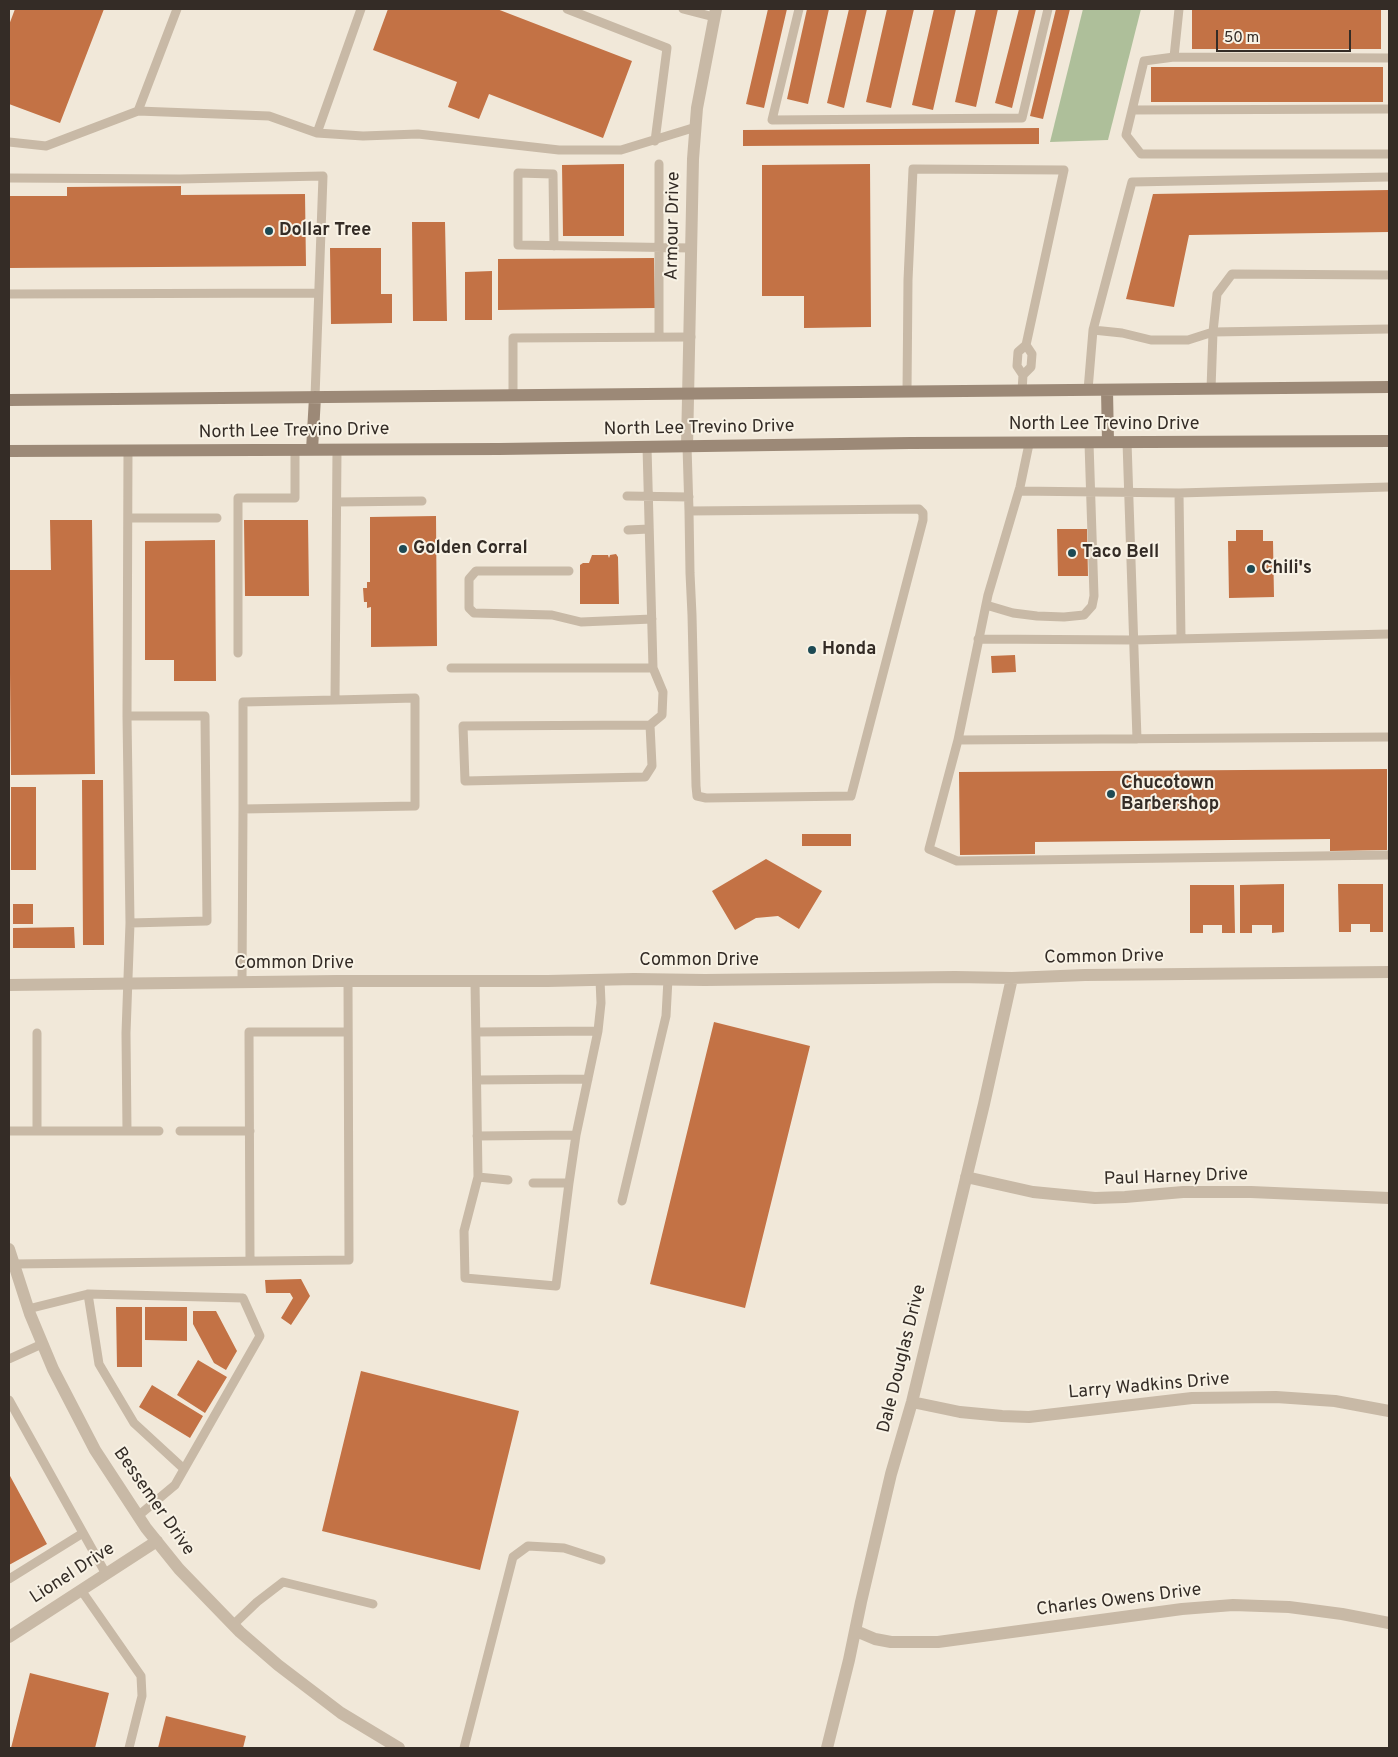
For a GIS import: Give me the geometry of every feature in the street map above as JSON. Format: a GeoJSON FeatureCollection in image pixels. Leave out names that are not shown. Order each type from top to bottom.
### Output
{"type":"FeatureCollection","features":[{"type":"Feature","properties":{"kind":"main road","name":"North Lee Trevino Drive"},"geometry":{"type":"LineString","coordinates":[[9,400],[1389,387]]}},
{"type":"Feature","properties":{"kind":"main road"},"geometry":{"type":"LineString","coordinates":[[1107,390],[1108,442]]}},
{"type":"Feature","properties":{"kind":"main road"},"geometry":{"type":"LineString","coordinates":[[312,450],[315,397]]}},
{"type":"Feature","properties":{"kind":"main road","name":"North Lee Trevino Drive"},"geometry":{"type":"LineString","coordinates":[[9,451],[128,452],[910,443],[1389,441]]}},
{"type":"Feature","properties":{"kind":"street","name":"Armour Drive"},"geometry":{"type":"LineString","coordinates":[[688,446],[691,248],[697,108],[715,13]]}},
{"type":"Feature","properties":{"kind":"street","name":"Common Drive"},"geometry":{"type":"LineString","coordinates":[[9,985],[348,981],[1012,978],[1094,975],[1389,972]]}},
{"type":"Feature","properties":{"kind":"street","name":"Dale Douglas Drive"},"geometry":{"type":"LineString","coordinates":[[827,1748],[856,1631],[891,1474],[912,1402],[984,1104],[1012,978]]}},
{"type":"Feature","properties":{"kind":"street","name":"Paul Harney Drive"},"geometry":{"type":"LineString","coordinates":[[966,1176],[1033,1192],[1095,1198],[1125,1198],[1183,1192],[1389,1198]]}},
{"type":"Feature","properties":{"kind":"street","name":"Bessemer Drive"},"geometry":{"type":"LineString","coordinates":[[9,1249],[28,1309],[42,1344],[82,1426],[138,1516],[156,1541],[179,1569],[233,1625],[278,1665],[341,1713],[399,1748]]}},
{"type":"Feature","properties":{"kind":"street","name":"Larry Wadkins Drive"},"geometry":{"type":"LineString","coordinates":[[912,1402],[960,1412],[1020,1417],[1192,1398],[1286,1397],[1335,1401],[1389,1411]]}},
{"type":"Feature","properties":{"kind":"street","name":"Lionel Drive"},"geometry":{"type":"LineString","coordinates":[[9,1637],[156,1541]]}},
{"type":"Feature","properties":{"kind":"street","name":"Charles Owens Drive"},"geometry":{"type":"LineString","coordinates":[[856,1631],[875,1639],[891,1642],[938,1642],[1182,1609],[1233,1605],[1290,1607],[1389,1623]]}},
{"type":"Feature","properties":{"kind":"lane"},"geometry":{"type":"LineString","coordinates":[[138,111],[177,9]]}},
{"type":"Feature","properties":{"kind":"lane"},"geometry":{"type":"LineString","coordinates":[[317,133],[361,9]]}},
{"type":"Feature","properties":{"kind":"lane"},"geometry":{"type":"LineString","coordinates":[[567,9],[666,48],[655,141]]}},
{"type":"Feature","properties":{"kind":"lane"},"geometry":{"type":"LineString","coordinates":[[683,9],[715,13]]}},
{"type":"Feature","properties":{"kind":"lane"},"geometry":{"type":"LineString","coordinates":[[799,9],[772,120],[1022,118],[1048,9]]}},
{"type":"Feature","properties":{"kind":"lane"},"geometry":{"type":"LineString","coordinates":[[1174,57],[1179,9]]}},
{"type":"Feature","properties":{"kind":"lane"},"geometry":{"type":"LineString","coordinates":[[1389,58],[1174,57],[1144,61],[1126,135],[1141,154],[1389,154]]}},
{"type":"Feature","properties":{"kind":"lane"},"geometry":{"type":"LineString","coordinates":[[1132,110],[1389,109]]}},
{"type":"Feature","properties":{"kind":"lane"},"geometry":{"type":"LineString","coordinates":[[9,142],[46,146],[138,111],[270,116],[317,133],[363,136],[418,134],[559,150],[620,150],[655,141],[696,127]]}},
{"type":"Feature","properties":{"kind":"lane"},"geometry":{"type":"LineString","coordinates":[[659,164],[659,337]]}},
{"type":"Feature","properties":{"kind":"lane"},"geometry":{"type":"LineString","coordinates":[[907,392],[908,280],[913,169],[1064,170],[1026,345],[1018,352],[1017,366],[1023,375],[1022,391]]}},
{"type":"Feature","properties":{"kind":"lane"},"geometry":{"type":"LineString","coordinates":[[554,246],[553,174],[518,173],[518,245],[554,246],[658,248],[691,248]]}},
{"type":"Feature","properties":{"kind":"lane"},"geometry":{"type":"LineString","coordinates":[[9,178],[180,179],[323,176],[315,397]]}},
{"type":"Feature","properties":{"kind":"lane"},"geometry":{"type":"LineString","coordinates":[[1088,390],[1093,330],[1132,182],[1389,177]]}},
{"type":"Feature","properties":{"kind":"lane"},"geometry":{"type":"LineString","coordinates":[[1211,389],[1213,332],[1217,294],[1232,274],[1389,275]]}},
{"type":"Feature","properties":{"kind":"lane"},"geometry":{"type":"LineString","coordinates":[[9,294],[318,293]]}},
{"type":"Feature","properties":{"kind":"lane"},"geometry":{"type":"LineString","coordinates":[[1093,330],[1122,333],[1151,340],[1188,340],[1213,332],[1389,329]]}},
{"type":"Feature","properties":{"kind":"lane"},"geometry":{"type":"LineString","coordinates":[[513,395],[513,338],[691,337]]}},
{"type":"Feature","properties":{"kind":"lane"},"geometry":{"type":"LineString","coordinates":[[1023,375],[1031,367],[1032,354],[1026,345]]}},
{"type":"Feature","properties":{"kind":"lane"},"geometry":{"type":"LineString","coordinates":[[1127,442],[1137,739]]}},
{"type":"Feature","properties":{"kind":"lane"},"geometry":{"type":"LineString","coordinates":[[986,605],[1037,616],[1064,617],[1084,615],[1092,606],[1094,596],[1089,443]]}},
{"type":"Feature","properties":{"kind":"lane"},"geometry":{"type":"LineString","coordinates":[[1029,444],[1019,491],[986,605],[958,740],[929,850],[957,861],[1389,855]]}},
{"type":"Feature","properties":{"kind":"lane"},"geometry":{"type":"LineString","coordinates":[[688,446],[689,512],[697,796],[706,798],[851,796],[924,520],[924,513],[919,509],[689,512]]}},
{"type":"Feature","properties":{"kind":"lane"},"geometry":{"type":"LineString","coordinates":[[647,447],[653,668],[663,692],[662,715],[650,725],[463,726],[465,781],[645,778],[652,766],[650,725]]}},
{"type":"Feature","properties":{"kind":"lane"},"geometry":{"type":"LineString","coordinates":[[238,653],[238,498],[295,498],[296,450]]}},
{"type":"Feature","properties":{"kind":"lane"},"geometry":{"type":"LineString","coordinates":[[336,700],[337,450]]}},
{"type":"Feature","properties":{"kind":"lane"},"geometry":{"type":"LineString","coordinates":[[127,1131],[126,1033],[130,923],[127,716],[128,452]]}},
{"type":"Feature","properties":{"kind":"lane"},"geometry":{"type":"LineString","coordinates":[[1019,491],[1179,493],[1389,487]]}},
{"type":"Feature","properties":{"kind":"lane"},"geometry":{"type":"LineString","coordinates":[[1179,493],[1181,639]]}},
{"type":"Feature","properties":{"kind":"lane"},"geometry":{"type":"LineString","coordinates":[[627,496],[689,497]]}},
{"type":"Feature","properties":{"kind":"lane"},"geometry":{"type":"LineString","coordinates":[[337,502],[422,501]]}},
{"type":"Feature","properties":{"kind":"lane"},"geometry":{"type":"LineString","coordinates":[[128,518],[217,518]]}},
{"type":"Feature","properties":{"kind":"lane"},"geometry":{"type":"LineString","coordinates":[[628,530],[649,529]]}},
{"type":"Feature","properties":{"kind":"lane"},"geometry":{"type":"LineString","coordinates":[[569,571],[476,571],[469,579],[469,608],[474,613],[552,615],[581,622],[652,619]]}},
{"type":"Feature","properties":{"kind":"lane"},"geometry":{"type":"LineString","coordinates":[[978,639],[1134,640],[1389,634]]}},
{"type":"Feature","properties":{"kind":"lane"},"geometry":{"type":"LineString","coordinates":[[451,668],[653,668]]}},
{"type":"Feature","properties":{"kind":"lane"},"geometry":{"type":"LineString","coordinates":[[242,809],[415,806],[415,698],[242,702],[242,809],[242,982]]}},
{"type":"Feature","properties":{"kind":"lane"},"geometry":{"type":"LineString","coordinates":[[127,716],[205,716],[207,921],[130,923]]}},
{"type":"Feature","properties":{"kind":"lane"},"geometry":{"type":"LineString","coordinates":[[958,740],[1389,737]]}},
{"type":"Feature","properties":{"kind":"lane"},"geometry":{"type":"LineString","coordinates":[[622,1201],[666,1016],[668,979]]}},
{"type":"Feature","properties":{"kind":"lane"},"geometry":{"type":"LineString","coordinates":[[475,981],[478,1177],[464,1231],[466,1278],[556,1286],[576,1135],[598,1032],[600,980]]}},
{"type":"Feature","properties":{"kind":"lane"},"geometry":{"type":"LineString","coordinates":[[13,1264],[349,1260],[348,981]]}},
{"type":"Feature","properties":{"kind":"lane"},"geometry":{"type":"LineString","coordinates":[[250,1261],[249,1032],[348,1032]]}},
{"type":"Feature","properties":{"kind":"lane"},"geometry":{"type":"LineString","coordinates":[[476,1032],[598,1032]]}},
{"type":"Feature","properties":{"kind":"lane"},"geometry":{"type":"LineString","coordinates":[[37,1033],[37,1131]]}},
{"type":"Feature","properties":{"kind":"lane"},"geometry":{"type":"LineString","coordinates":[[476,1080],[588,1079]]}},
{"type":"Feature","properties":{"kind":"lane"},"geometry":{"type":"LineString","coordinates":[[9,1131],[160,1131]]}},
{"type":"Feature","properties":{"kind":"lane"},"geometry":{"type":"LineString","coordinates":[[180,1131],[250,1131]]}},
{"type":"Feature","properties":{"kind":"lane"},"geometry":{"type":"LineString","coordinates":[[477,1136],[576,1135]]}},
{"type":"Feature","properties":{"kind":"lane"},"geometry":{"type":"LineString","coordinates":[[478,1177],[508,1180]]}},
{"type":"Feature","properties":{"kind":"lane"},"geometry":{"type":"LineString","coordinates":[[533,1183],[569,1183]]}},
{"type":"Feature","properties":{"kind":"lane"},"geometry":{"type":"LineString","coordinates":[[28,1309],[88,1294],[243,1298],[260,1336],[175,1485],[138,1516]]}},
{"type":"Feature","properties":{"kind":"lane"},"geometry":{"type":"LineString","coordinates":[[88,1294],[99,1364],[134,1423],[184,1469]]}},
{"type":"Feature","properties":{"kind":"lane"},"geometry":{"type":"LineString","coordinates":[[9,1359],[42,1344]]}},
{"type":"Feature","properties":{"kind":"lane"},"geometry":{"type":"LineString","coordinates":[[9,1400],[106,1574]]}},
{"type":"Feature","properties":{"kind":"lane"},"geometry":{"type":"LineString","coordinates":[[9,1579],[83,1533]]}},
{"type":"Feature","properties":{"kind":"lane"},"geometry":{"type":"LineString","coordinates":[[464,1748],[513,1557],[528,1546],[564,1548],[601,1560]]}},
{"type":"Feature","properties":{"kind":"lane"},"geometry":{"type":"LineString","coordinates":[[233,1625],[283,1582],[372,1604]]}},
{"type":"Feature","properties":{"kind":"lane"},"geometry":{"type":"LineString","coordinates":[[81,1590],[141,1676],[142,1696],[129,1748]]}},
{"type":"Feature","properties":{"kind":"green space"},"geometry":{"type":"Polygon","coordinates":[[[1083,9],[1141,9],[1108,140],[1050,142],[1083,9]]]}},
{"type":"Feature","properties":{"kind":"building"},"geometry":{"type":"Polygon","coordinates":[[[15,9],[104,9],[60,123],[9,104],[9,25],[15,9]]]}},
{"type":"Feature","properties":{"kind":"building"},"geometry":{"type":"Polygon","coordinates":[[[388,9],[497,9],[632,61],[603,138],[489,94],[479,119],[448,107],[457,82],[373,50],[388,9]]]}},
{"type":"Feature","properties":{"kind":"building"},"geometry":{"type":"Polygon","coordinates":[[[768,9],[787,9],[764,108],[746,104],[768,9]]]}},
{"type":"Feature","properties":{"kind":"building"},"geometry":{"type":"Polygon","coordinates":[[[807,9],[829,9],[808,104],[787,99],[807,9]]]}},
{"type":"Feature","properties":{"kind":"building"},"geometry":{"type":"Polygon","coordinates":[[[849,9],[867,9],[844,108],[827,103],[849,9]]]}},
{"type":"Feature","properties":{"kind":"building"},"geometry":{"type":"Polygon","coordinates":[[[887,9],[914,9],[891,108],[866,102],[887,9]]]}},
{"type":"Feature","properties":{"kind":"building"},"geometry":{"type":"Polygon","coordinates":[[[934,9],[956,9],[933,110],[912,105],[934,9]]]}},
{"type":"Feature","properties":{"kind":"building"},"geometry":{"type":"Polygon","coordinates":[[[976,9],[998,9],[976,107],[955,102],[976,9]]]}},
{"type":"Feature","properties":{"kind":"building"},"geometry":{"type":"Polygon","coordinates":[[[1019,9],[1036,9],[1012,108],[995,103],[1019,9]]]}},
{"type":"Feature","properties":{"kind":"building"},"geometry":{"type":"Polygon","coordinates":[[[1056,9],[1070,9],[1043,119],[1030,116],[1056,9]]]}},
{"type":"Feature","properties":{"kind":"building"},"geometry":{"type":"Polygon","coordinates":[[[1192,9],[1381,9],[1381,49],[1192,49],[1192,9]]]}},
{"type":"Feature","properties":{"kind":"building"},"geometry":{"type":"Polygon","coordinates":[[[1151,67],[1383,67],[1383,102],[1151,102],[1151,67]]]}},
{"type":"Feature","properties":{"kind":"building"},"geometry":{"type":"Polygon","coordinates":[[[1039,128],[1039,144],[743,146],[743,130],[1039,128]]]}},
{"type":"Feature","properties":{"kind":"building"},"geometry":{"type":"Polygon","coordinates":[[[624,164],[624,236],[563,236],[562,165],[624,164]]]}},
{"type":"Feature","properties":{"kind":"building"},"geometry":{"type":"Polygon","coordinates":[[[870,164],[871,327],[804,328],[804,296],[762,296],[762,165],[870,164]]]}},
{"type":"Feature","properties":{"kind":"building"},"geometry":{"type":"Polygon","coordinates":[[[181,186],[181,195],[305,194],[306,266],[9,268],[9,196],[67,196],[67,187],[181,186]]]}},
{"type":"Feature","properties":{"kind":"building"},"geometry":{"type":"Polygon","coordinates":[[[1389,190],[1389,232],[1189,235],[1174,307],[1126,299],[1153,194],[1389,190]]]}},
{"type":"Feature","properties":{"kind":"building"},"geometry":{"type":"Polygon","coordinates":[[[412,222],[445,222],[447,321],[413,321],[412,222]]]}},
{"type":"Feature","properties":{"kind":"building"},"geometry":{"type":"Polygon","coordinates":[[[330,248],[381,248],[381,294],[392,294],[392,323],[331,324],[330,248]]]}},
{"type":"Feature","properties":{"kind":"building"},"geometry":{"type":"Polygon","coordinates":[[[654,258],[655,308],[498,310],[498,259],[654,258]]]}},
{"type":"Feature","properties":{"kind":"building"},"geometry":{"type":"Polygon","coordinates":[[[492,271],[492,320],[465,320],[465,272],[492,271]]]}},
{"type":"Feature","properties":{"kind":"building","name":"Golden Corral"},"geometry":{"type":"Polygon","coordinates":[[[436,516],[437,646],[371,647],[371,607],[367,608],[367,602],[364,602],[363,588],[367,588],[367,582],[370,582],[370,517],[436,516]]]}},
{"type":"Feature","properties":{"kind":"building"},"geometry":{"type":"Polygon","coordinates":[[[50,520],[92,520],[95,774],[11,775],[9,570],[51,570],[50,520]]]}},
{"type":"Feature","properties":{"kind":"building"},"geometry":{"type":"Polygon","coordinates":[[[244,520],[308,520],[309,596],[245,596],[244,520]]]}},
{"type":"Feature","properties":{"kind":"building","name":"Taco Bell"},"geometry":{"type":"Polygon","coordinates":[[[1057,529],[1087,529],[1088,576],[1058,576],[1057,529]]]}},
{"type":"Feature","properties":{"kind":"building","name":"Chili's"},"geometry":{"type":"Polygon","coordinates":[[[1236,530],[1263,530],[1263,541],[1273,541],[1274,597],[1229,598],[1228,541],[1236,541],[1236,530]]]}},
{"type":"Feature","properties":{"kind":"building"},"geometry":{"type":"Polygon","coordinates":[[[215,540],[216,681],[174,681],[174,660],[145,660],[145,541],[215,540]]]}},
{"type":"Feature","properties":{"kind":"building"},"geometry":{"type":"Polygon","coordinates":[[[616,554],[618,557],[619,604],[580,604],[580,565],[589,563],[592,555],[608,555],[609,558],[610,555],[616,554]]]}},
{"type":"Feature","properties":{"kind":"building"},"geometry":{"type":"Polygon","coordinates":[[[1015,655],[1016,672],[992,673],[991,656],[1015,655]]]}},
{"type":"Feature","properties":{"kind":"building"},"geometry":{"type":"Polygon","coordinates":[[[1387,769],[1387,850],[1330,851],[1330,839],[1035,842],[1035,854],[960,855],[959,772],[1387,769]]]}},
{"type":"Feature","properties":{"kind":"building"},"geometry":{"type":"Polygon","coordinates":[[[82,780],[103,780],[104,945],[83,945],[82,780]]]}},
{"type":"Feature","properties":{"kind":"building"},"geometry":{"type":"Polygon","coordinates":[[[11,787],[36,787],[36,870],[11,870],[11,787]]]}},
{"type":"Feature","properties":{"kind":"building"},"geometry":{"type":"Polygon","coordinates":[[[802,834],[851,834],[851,846],[802,846],[802,834]]]}},
{"type":"Feature","properties":{"kind":"building"},"geometry":{"type":"Polygon","coordinates":[[[766,859],[822,891],[799,929],[778,916],[756,918],[735,930],[712,891],[766,859]]]}},
{"type":"Feature","properties":{"kind":"building"},"geometry":{"type":"Polygon","coordinates":[[[1284,884],[1284,932],[1272,933],[1272,925],[1252,925],[1252,933],[1240,933],[1240,885],[1284,884]]]}},
{"type":"Feature","properties":{"kind":"building"},"geometry":{"type":"Polygon","coordinates":[[[1338,884],[1383,884],[1383,932],[1370,932],[1370,924],[1351,924],[1351,932],[1339,932],[1338,884]]]}},
{"type":"Feature","properties":{"kind":"building"},"geometry":{"type":"Polygon","coordinates":[[[1190,885],[1234,885],[1235,933],[1222,933],[1222,925],[1203,925],[1203,933],[1190,933],[1190,885]]]}},
{"type":"Feature","properties":{"kind":"building"},"geometry":{"type":"Polygon","coordinates":[[[13,904],[33,904],[33,924],[13,924],[13,904]]]}},
{"type":"Feature","properties":{"kind":"building"},"geometry":{"type":"Polygon","coordinates":[[[74,927],[75,948],[13,948],[13,928],[74,927]]]}},
{"type":"Feature","properties":{"kind":"building"},"geometry":{"type":"Polygon","coordinates":[[[714,1022],[810,1046],[745,1308],[650,1284],[714,1022]]]}},
{"type":"Feature","properties":{"kind":"building"},"geometry":{"type":"Polygon","coordinates":[[[301,1279],[310,1296],[291,1325],[281,1318],[293,1298],[290,1293],[266,1293],[265,1280],[301,1279]]]}},
{"type":"Feature","properties":{"kind":"building"},"geometry":{"type":"Polygon","coordinates":[[[116,1307],[142,1307],[142,1367],[117,1367],[116,1307]]]}},
{"type":"Feature","properties":{"kind":"building"},"geometry":{"type":"Polygon","coordinates":[[[145,1307],[187,1307],[187,1341],[145,1340],[145,1307]]]}},
{"type":"Feature","properties":{"kind":"building"},"geometry":{"type":"Polygon","coordinates":[[[193,1311],[216,1311],[237,1351],[226,1370],[214,1363],[193,1324],[193,1311]]]}},
{"type":"Feature","properties":{"kind":"building"},"geometry":{"type":"Polygon","coordinates":[[[198,1360],[227,1377],[205,1413],[177,1395],[198,1360]]]}},
{"type":"Feature","properties":{"kind":"building"},"geometry":{"type":"Polygon","coordinates":[[[361,1371],[519,1411],[480,1570],[322,1531],[361,1371]]]}},
{"type":"Feature","properties":{"kind":"building"},"geometry":{"type":"Polygon","coordinates":[[[152,1385],[203,1416],[190,1438],[139,1407],[152,1385]]]}},
{"type":"Feature","properties":{"kind":"building"},"geometry":{"type":"Polygon","coordinates":[[[9,1474],[47,1544],[9,1565],[9,1474]]]}},
{"type":"Feature","properties":{"kind":"building"},"geometry":{"type":"Polygon","coordinates":[[[30,1673],[109,1693],[95,1748],[11,1748],[30,1673]]]}},
{"type":"Feature","properties":{"kind":"building"},"geometry":{"type":"Polygon","coordinates":[[[166,1716],[246,1736],[243,1748],[158,1748],[166,1716]]]}},
{"type":"Feature","properties":{"kind":"place","name":"Dollar Tree"},"geometry":{"type":"Point","coordinates":[269,231]}},
{"type":"Feature","properties":{"kind":"place","name":"Golden Corral"},"geometry":{"type":"Point","coordinates":[403,549]}},
{"type":"Feature","properties":{"kind":"place","name":"Taco Bell"},"geometry":{"type":"Point","coordinates":[1072,553]}},
{"type":"Feature","properties":{"kind":"place","name":"Chili's"},"geometry":{"type":"Point","coordinates":[1251,569]}},
{"type":"Feature","properties":{"kind":"place","name":"Honda"},"geometry":{"type":"Point","coordinates":[812,650]}},
{"type":"Feature","properties":{"kind":"place","name":"Chucotown Barbershop"},"geometry":{"type":"Point","coordinates":[1111,794]}}]}
